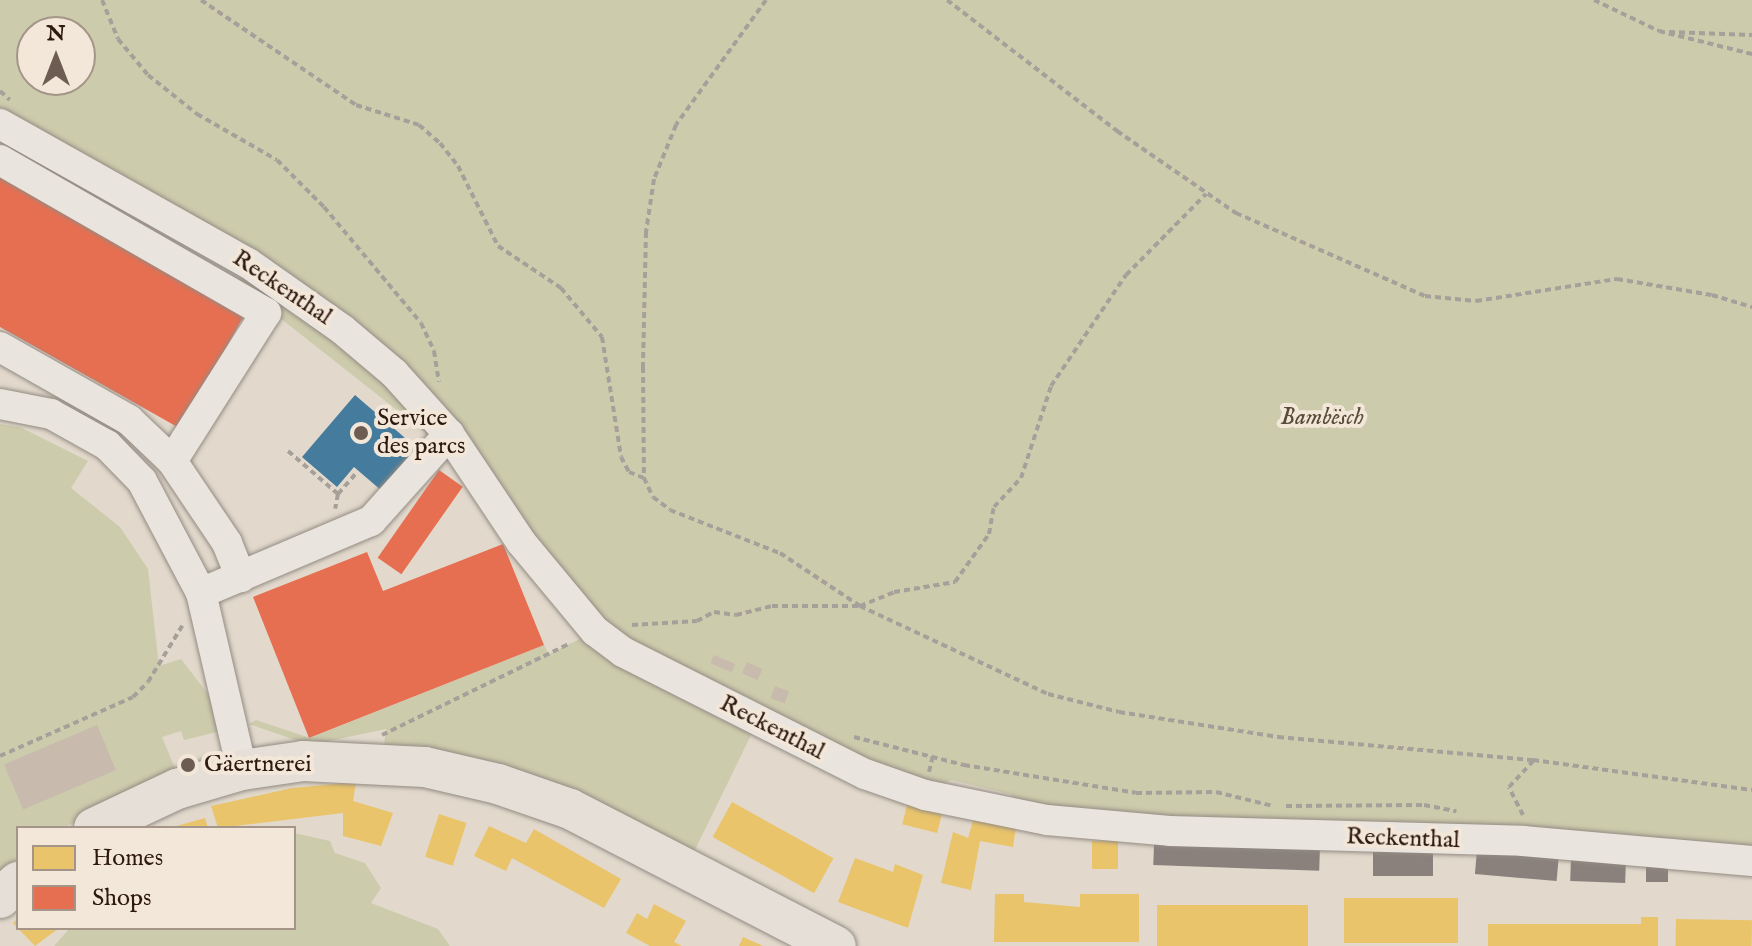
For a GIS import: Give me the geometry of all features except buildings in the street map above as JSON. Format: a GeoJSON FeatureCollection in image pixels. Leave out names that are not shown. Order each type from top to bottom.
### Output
{"type":"FeatureCollection","features":[{"type":"Feature","properties":{"kind":"main road"},"geometry":{"type":"LineString","coordinates":[[98,826],[177,789],[242,770],[303,761],[358,760],[425,767],[498,784],[570,809],[836,946]]}},
{"type":"Feature","properties":{"kind":"main road"},"geometry":{"type":"LineString","coordinates":[[0,898],[16,884]]}},
{"type":"Feature","properties":{"kind":"street","name":"Reckenthal"},"geometry":{"type":"LineString","coordinates":[[0,124],[204,238],[343,330],[394,373],[449,434],[521,542],[575,614],[595,631],[623,652],[865,774],[925,795],[1047,820],[1170,831],[1523,841],[1752,861]]}},
{"type":"Feature","properties":{"kind":"street"},"geometry":{"type":"LineString","coordinates":[[0,160],[266,313],[172,461]]}},
{"type":"Feature","properties":{"kind":"street"},"geometry":{"type":"LineString","coordinates":[[188,266],[204,238]]}},
{"type":"Feature","properties":{"kind":"street"},"geometry":{"type":"LineString","coordinates":[[0,347],[129,420],[172,461],[227,543],[241,577]]}},
{"type":"Feature","properties":{"kind":"street"},"geometry":{"type":"LineString","coordinates":[[0,404],[51,414],[107,445],[142,481],[201,593],[242,770]]}},
{"type":"Feature","properties":{"kind":"street"},"geometry":{"type":"LineString","coordinates":[[201,593],[335,539],[371,521],[449,434]]}},
{"type":"Feature","properties":{"kind":"path"},"geometry":{"type":"LineString","coordinates":[[102,0],[118,39],[148,75],[197,114],[277,160],[324,207],[421,323],[434,351],[439,384]]}},
{"type":"Feature","properties":{"kind":"path"},"geometry":{"type":"LineString","coordinates":[[201,0],[356,105],[419,125],[440,143],[458,166],[498,246],[561,288],[602,337],[621,457],[629,472],[644,478]]}},
{"type":"Feature","properties":{"kind":"path"},"geometry":{"type":"LineString","coordinates":[[766,0],[676,125],[654,179],[646,232],[644,478],[653,497],[670,510],[780,553],[860,606],[1048,694],[1119,712],[1278,737],[1533,760],[1752,790]]}},
{"type":"Feature","properties":{"kind":"path"},"geometry":{"type":"LineString","coordinates":[[947,0],[1206,194],[1277,232],[1425,296],[1476,301],[1617,279],[1712,295],[1752,307]]}},
{"type":"Feature","properties":{"kind":"path"},"geometry":{"type":"LineString","coordinates":[[1594,0],[1659,31],[1752,54]]}},
{"type":"Feature","properties":{"kind":"path"},"geometry":{"type":"LineString","coordinates":[[1659,31],[1752,35]]}},
{"type":"Feature","properties":{"kind":"path"},"geometry":{"type":"LineString","coordinates":[[634,632],[623,625],[697,621],[714,612],[736,615],[772,606],[860,606],[894,592],[955,582],[978,556],[994,507],[1025,468],[1051,386],[1126,275],[1206,194]]}},
{"type":"Feature","properties":{"kind":"path"},"geometry":{"type":"LineString","coordinates":[[288,451],[338,494]]}},
{"type":"Feature","properties":{"kind":"path"},"geometry":{"type":"LineString","coordinates":[[335,539],[338,494],[357,472]]}},
{"type":"Feature","properties":{"kind":"path"},"geometry":{"type":"LineString","coordinates":[[0,756],[133,697],[154,675],[201,593]]}},
{"type":"Feature","properties":{"kind":"path"},"geometry":{"type":"LineString","coordinates":[[358,760],[387,729],[425,716],[595,631]]}},
{"type":"Feature","properties":{"kind":"path"},"geometry":{"type":"LineString","coordinates":[[851,736],[964,765],[1136,793],[1185,789],[1270,806],[1424,805],[1464,812]]}},
{"type":"Feature","properties":{"kind":"path"},"geometry":{"type":"LineString","coordinates":[[1524,816],[1509,787],[1533,760]]}},
{"type":"Feature","properties":{"kind":"path"},"geometry":{"type":"LineString","coordinates":[[1509,815],[1538,817]]}},
{"type":"Feature","properties":{"kind":"green space","name":"Bambësch"},"geometry":{"type":"Polygon","coordinates":[[[0,0],[1752,0],[1752,861],[1047,820],[1010,794],[951,780],[925,795],[757,723],[692,856],[384,745],[386,729],[310,745],[249,724],[256,720],[310,738],[544,645],[549,654],[594,632],[440,444],[237,284],[248,263],[0,124],[0,0]]]}},
{"type":"Feature","properties":{"kind":"green space"},"geometry":{"type":"Polygon","coordinates":[[[0,424],[20,427],[88,461],[71,488],[120,527],[148,569],[159,666],[181,659],[215,703],[217,732],[184,740],[181,731],[162,737],[177,773],[67,826],[16,826],[16,863],[0,875],[0,424]]]}},
{"type":"Feature","properties":{"kind":"green space"},"geometry":{"type":"Polygon","coordinates":[[[296,833],[330,841],[335,853],[365,863],[381,888],[371,903],[438,929],[450,946],[54,946],[68,930],[296,930],[296,833]]]}},
{"type":"Feature","properties":{"kind":"place","name":"Service des parcs"},"geometry":{"type":"Point","coordinates":[361,433]}},
{"type":"Feature","properties":{"kind":"place","name":"Gäertnerei"},"geometry":{"type":"Point","coordinates":[188,765]}}]}
